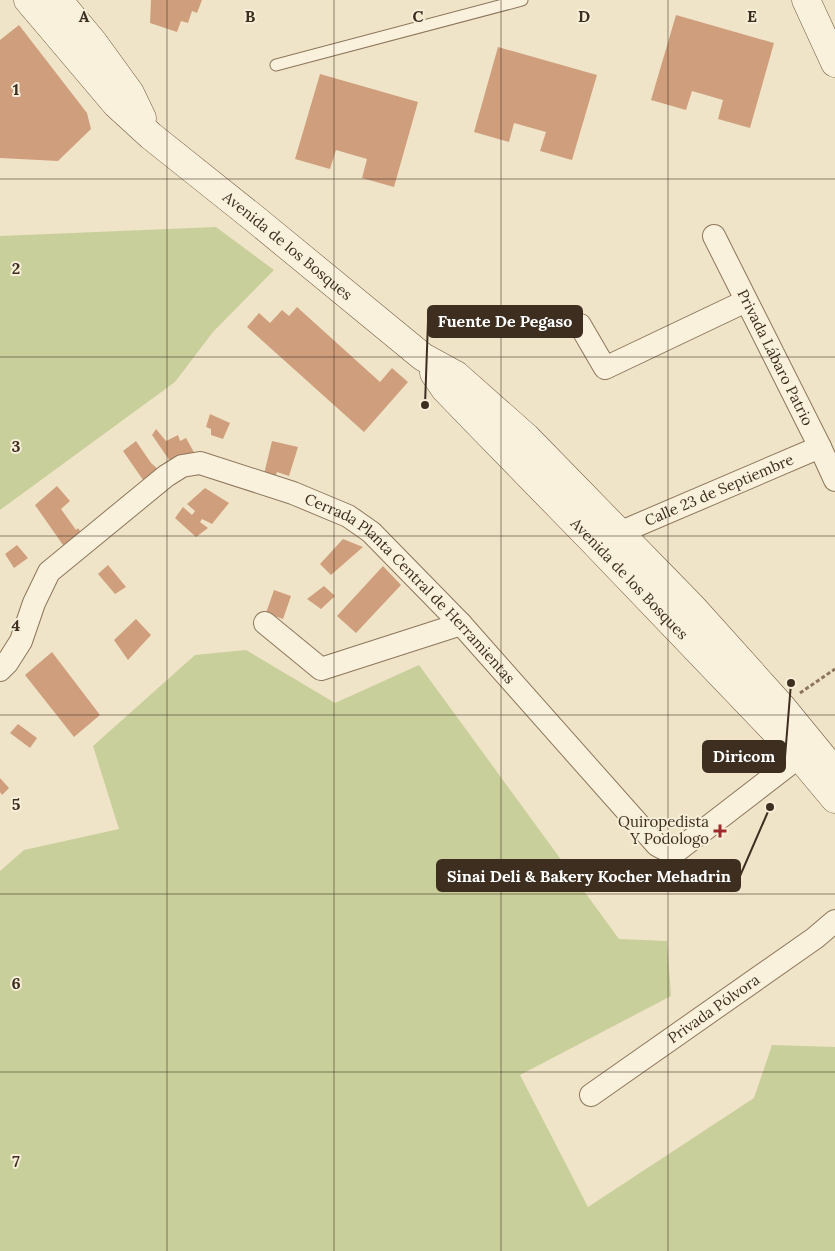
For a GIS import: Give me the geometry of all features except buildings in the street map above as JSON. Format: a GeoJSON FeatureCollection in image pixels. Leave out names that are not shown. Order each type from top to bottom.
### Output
{"type":"FeatureCollection","features":[{"type":"Feature","properties":{"kind":"street","name":"Avenida de los Bosques"},"geometry":{"type":"LineString","coordinates":[[28,0],[116,104],[150,136],[255,219],[423,357],[456,375],[526,437],[693,608],[781,706],[835,799]]}},
{"type":"Feature","properties":{"kind":"street","name":"Avenida de los Bosques"},"geometry":{"type":"LineString","coordinates":[[58,0],[93,42],[130,93],[150,136]]}},
{"type":"Feature","properties":{"kind":"street"},"geometry":{"type":"LineString","coordinates":[[806,0],[835,63]]}},
{"type":"Feature","properties":{"kind":"street","name":"Privada Lábaro Patrio"},"geometry":{"type":"LineString","coordinates":[[714,236],[835,480]]}},
{"type":"Feature","properties":{"kind":"street"},"geometry":{"type":"LineString","coordinates":[[580,325],[605,368],[746,301]]}},
{"type":"Feature","properties":{"kind":"street","name":"Avenida de los Bosques"},"geometry":{"type":"LineString","coordinates":[[423,357],[445,389],[806,751],[835,772]]}},
{"type":"Feature","properties":{"kind":"street","name":"Calle 23 de Septiembre"},"geometry":{"type":"LineString","coordinates":[[619,533],[820,447]]}},
{"type":"Feature","properties":{"kind":"street","name":"Cerrada Planta Central de Herramientas"},"geometry":{"type":"LineString","coordinates":[[0,670],[8,663],[21,641],[34,603],[49,572],[166,476],[182,466],[200,463],[293,493],[348,516],[371,532],[461,624],[657,845],[665,850],[678,850],[806,751]]}},
{"type":"Feature","properties":{"kind":"street"},"geometry":{"type":"LineString","coordinates":[[265,623],[321,669],[461,624]]}},
{"type":"Feature","properties":{"kind":"street","name":"Privada Pólvora"},"geometry":{"type":"LineString","coordinates":[[591,1095],[815,938],[835,921]]}},
{"type":"Feature","properties":{"kind":"lane"},"geometry":{"type":"LineString","coordinates":[[276,65],[522,0]]}},
{"type":"Feature","properties":{"kind":"path"},"geometry":{"type":"LineString","coordinates":[[781,706],[835,669]]}},
{"type":"Feature","properties":{"kind":"green space"},"geometry":{"type":"Polygon","coordinates":[[[216,227],[274,270],[213,332],[175,382],[0,510],[0,236],[216,227]]]}},
{"type":"Feature","properties":{"kind":"green space"},"geometry":{"type":"Polygon","coordinates":[[[246,650],[335,703],[419,665],[619,939],[667,941],[671,996],[520,1075],[588,1207],[754,1098],[772,1045],[835,1047],[835,1251],[0,1251],[0,871],[24,850],[119,829],[93,746],[195,655],[246,650]]]}},
{"type":"Feature","properties":{"kind":"place","name":"Fuente De Pegaso"},"geometry":{"type":"Point","coordinates":[425,405]}},
{"type":"Feature","properties":{"kind":"place","name":"Diricom"},"geometry":{"type":"Point","coordinates":[791,683]}},
{"type":"Feature","properties":{"kind":"place","name":"Sinai Deli & Bakery Kocher Mehadrin"},"geometry":{"type":"Point","coordinates":[770,807]}},
{"type":"Feature","properties":{"kind":"place","name":"Quiropedista Y Podologo"},"geometry":{"type":"Point","coordinates":[720,831]}}]}
